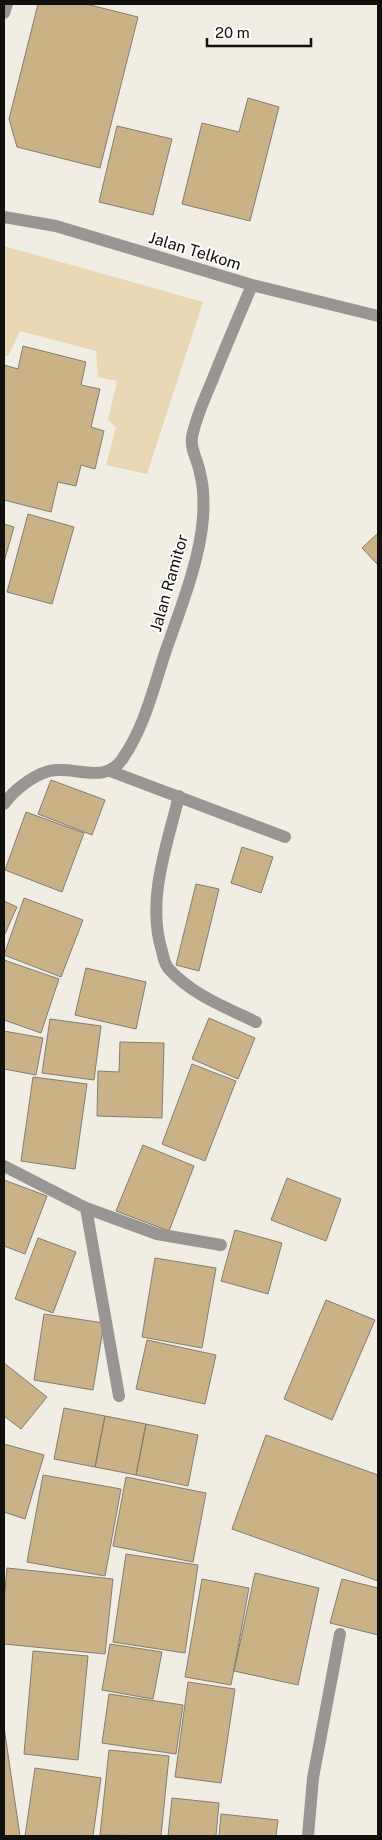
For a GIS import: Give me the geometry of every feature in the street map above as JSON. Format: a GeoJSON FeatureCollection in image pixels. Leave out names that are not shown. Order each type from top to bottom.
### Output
{"type":"FeatureCollection","features":[{"type":"Feature","properties":{"kind":"street"},"geometry":{"type":"LineString","coordinates":[[4,12],[7,4]]}},
{"type":"Feature","properties":{"kind":"street","name":"Jalan Telkom"},"geometry":{"type":"LineString","coordinates":[[4,216],[56,226],[252,285],[378,316]]}},
{"type":"Feature","properties":{"kind":"street","name":"Jalan Ramitor"},"geometry":{"type":"LineString","coordinates":[[110,771],[122,761],[141,724],[187,589],[203,521],[204,502],[201,475],[191,443],[192,436],[203,401],[252,285]]}},
{"type":"Feature","properties":{"kind":"street"},"geometry":{"type":"LineString","coordinates":[[4,804],[34,778],[50,771],[64,770],[84,774],[110,771],[285,837]]}},
{"type":"Feature","properties":{"kind":"street"},"geometry":{"type":"LineString","coordinates":[[179,796],[163,860],[156,902],[157,936],[167,967],[195,993],[256,1022]]}},
{"type":"Feature","properties":{"kind":"street"},"geometry":{"type":"LineString","coordinates":[[4,1166],[86,1208],[157,1234],[221,1245]]}},
{"type":"Feature","properties":{"kind":"street"},"geometry":{"type":"LineString","coordinates":[[86,1208],[118,1396]]}},
{"type":"Feature","properties":{"kind":"street"},"geometry":{"type":"LineString","coordinates":[[308,1836],[312,1778],[340,1634]]}},
{"type":"Feature","properties":{"kind":"shaded area"},"geometry":{"type":"Polygon","coordinates":[[[4,246],[203,302],[147,474],[106,465],[116,427],[108,420],[117,381],[98,377],[96,351],[20,331],[8,356],[4,355],[4,246]]]}},
{"type":"Feature","properties":{"kind":"building"},"geometry":{"type":"Polygon","coordinates":[[[38,4],[86,4],[138,17],[100,168],[17,147],[9,119],[38,4]]]}},
{"type":"Feature","properties":{"kind":"building"},"geometry":{"type":"Polygon","coordinates":[[[248,98],[279,107],[250,221],[182,204],[202,123],[239,132],[248,98]]]}},
{"type":"Feature","properties":{"kind":"building"},"geometry":{"type":"Polygon","coordinates":[[[117,126],[172,139],[153,215],[99,202],[117,126]]]}},
{"type":"Feature","properties":{"kind":"building"},"geometry":{"type":"Polygon","coordinates":[[[23,346],[86,362],[81,385],[100,389],[91,427],[104,431],[95,469],[81,465],[76,486],[58,482],[51,512],[4,500],[4,365],[18,369],[23,346]]]}},
{"type":"Feature","properties":{"kind":"building"},"geometry":{"type":"Polygon","coordinates":[[[28,514],[74,527],[52,604],[7,592],[28,514]]]}},
{"type":"Feature","properties":{"kind":"building"},"geometry":{"type":"Polygon","coordinates":[[[4,524],[14,527],[4,562],[4,524]]]}},
{"type":"Feature","properties":{"kind":"building"},"geometry":{"type":"Polygon","coordinates":[[[378,533],[378,565],[362,548],[378,533]]]}},
{"type":"Feature","properties":{"kind":"building"},"geometry":{"type":"Polygon","coordinates":[[[51,780],[105,800],[92,835],[38,814],[51,780]]]}},
{"type":"Feature","properties":{"kind":"building"},"geometry":{"type":"Polygon","coordinates":[[[26,812],[84,833],[62,892],[5,870],[26,812]]]}},
{"type":"Feature","properties":{"kind":"building"},"geometry":{"type":"Polygon","coordinates":[[[242,847],[273,857],[261,893],[231,883],[242,847]]]}},
{"type":"Feature","properties":{"kind":"building"},"geometry":{"type":"Polygon","coordinates":[[[196,884],[219,889],[199,971],[176,965],[196,884]]]}},
{"type":"Feature","properties":{"kind":"building"},"geometry":{"type":"Polygon","coordinates":[[[24,898],[83,920],[61,977],[4,955],[24,898]]]}},
{"type":"Feature","properties":{"kind":"building"},"geometry":{"type":"Polygon","coordinates":[[[4,901],[17,907],[4,936],[4,901]]]}},
{"type":"Feature","properties":{"kind":"building"},"geometry":{"type":"Polygon","coordinates":[[[4,960],[59,979],[41,1033],[4,1020],[4,960]]]}},
{"type":"Feature","properties":{"kind":"building"},"geometry":{"type":"Polygon","coordinates":[[[86,968],[146,982],[136,1029],[75,1015],[86,968]]]}},
{"type":"Feature","properties":{"kind":"building"},"geometry":{"type":"Polygon","coordinates":[[[209,1018],[255,1038],[238,1079],[192,1059],[209,1018]]]}},
{"type":"Feature","properties":{"kind":"building"},"geometry":{"type":"Polygon","coordinates":[[[50,1019],[101,1026],[94,1080],[42,1073],[50,1019]]]}},
{"type":"Feature","properties":{"kind":"building"},"geometry":{"type":"Polygon","coordinates":[[[4,1031],[43,1038],[36,1075],[4,1069],[4,1031]]]}},
{"type":"Feature","properties":{"kind":"building"},"geometry":{"type":"Polygon","coordinates":[[[120,1042],[164,1043],[162,1118],[97,1116],[98,1071],[119,1072],[120,1042]]]}},
{"type":"Feature","properties":{"kind":"building"},"geometry":{"type":"Polygon","coordinates":[[[192,1064],[236,1081],[205,1161],[162,1144],[192,1064]]]}},
{"type":"Feature","properties":{"kind":"building"},"geometry":{"type":"Polygon","coordinates":[[[33,1077],[87,1084],[75,1169],[21,1161],[33,1077]]]}},
{"type":"Feature","properties":{"kind":"building"},"geometry":{"type":"Polygon","coordinates":[[[143,1145],[194,1166],[169,1231],[116,1211],[143,1145]]]}},
{"type":"Feature","properties":{"kind":"building"},"geometry":{"type":"Polygon","coordinates":[[[287,1178],[341,1199],[326,1241],[271,1220],[287,1178]]]}},
{"type":"Feature","properties":{"kind":"building"},"geometry":{"type":"Polygon","coordinates":[[[4,1180],[47,1196],[25,1254],[4,1246],[4,1180]]]}},
{"type":"Feature","properties":{"kind":"building"},"geometry":{"type":"Polygon","coordinates":[[[235,1230],[282,1243],[268,1294],[221,1281],[235,1230]]]}},
{"type":"Feature","properties":{"kind":"building"},"geometry":{"type":"Polygon","coordinates":[[[38,1238],[76,1252],[53,1313],[15,1299],[38,1238]]]}},
{"type":"Feature","properties":{"kind":"building"},"geometry":{"type":"Polygon","coordinates":[[[155,1258],[216,1268],[202,1348],[142,1337],[155,1258]]]}},
{"type":"Feature","properties":{"kind":"building"},"geometry":{"type":"Polygon","coordinates":[[[326,1300],[375,1320],[332,1420],[284,1399],[326,1300]]]}},
{"type":"Feature","properties":{"kind":"building"},"geometry":{"type":"Polygon","coordinates":[[[44,1314],[104,1323],[93,1390],[34,1380],[44,1314]]]}},
{"type":"Feature","properties":{"kind":"building"},"geometry":{"type":"Polygon","coordinates":[[[147,1340],[216,1355],[205,1404],[136,1389],[147,1340]]]}},
{"type":"Feature","properties":{"kind":"building"},"geometry":{"type":"Polygon","coordinates":[[[4,1363],[47,1397],[21,1429],[4,1416],[4,1363]]]}},
{"type":"Feature","properties":{"kind":"building"},"geometry":{"type":"Polygon","coordinates":[[[64,1408],[105,1416],[95,1467],[54,1459],[64,1408]]]}},
{"type":"Feature","properties":{"kind":"building"},"geometry":{"type":"Polygon","coordinates":[[[105,1416],[146,1424],[136,1475],[95,1467],[105,1416]]]}},
{"type":"Feature","properties":{"kind":"building"},"geometry":{"type":"Polygon","coordinates":[[[146,1424],[198,1435],[188,1486],[136,1475],[146,1424]]]}},
{"type":"Feature","properties":{"kind":"building"},"geometry":{"type":"Polygon","coordinates":[[[266,1435],[378,1475],[378,1581],[232,1529],[266,1435]]]}},
{"type":"Feature","properties":{"kind":"building"},"geometry":{"type":"Polygon","coordinates":[[[4,1444],[44,1455],[25,1519],[4,1512],[4,1444]]]}},
{"type":"Feature","properties":{"kind":"building"},"geometry":{"type":"Polygon","coordinates":[[[43,1475],[121,1489],[105,1576],[27,1562],[43,1475]]]}},
{"type":"Feature","properties":{"kind":"building"},"geometry":{"type":"Polygon","coordinates":[[[126,1477],[206,1493],[193,1562],[113,1546],[126,1477]]]}},
{"type":"Feature","properties":{"kind":"building"},"geometry":{"type":"Polygon","coordinates":[[[126,1554],[198,1565],[185,1653],[113,1642],[126,1554]]]}},
{"type":"Feature","properties":{"kind":"building"},"geometry":{"type":"Polygon","coordinates":[[[7,1568],[113,1579],[105,1654],[4,1644],[4,1601],[7,1568]]]}},
{"type":"Feature","properties":{"kind":"building"},"geometry":{"type":"Polygon","coordinates":[[[255,1573],[319,1588],[298,1685],[234,1671],[255,1573]]]}},
{"type":"Feature","properties":{"kind":"building"},"geometry":{"type":"Polygon","coordinates":[[[202,1579],[249,1588],[231,1685],[185,1677],[202,1579]]]}},
{"type":"Feature","properties":{"kind":"building"},"geometry":{"type":"Polygon","coordinates":[[[342,1579],[378,1588],[378,1635],[330,1623],[342,1579]]]}},
{"type":"Feature","properties":{"kind":"building"},"geometry":{"type":"Polygon","coordinates":[[[110,1644],[162,1652],[153,1699],[102,1690],[110,1644]]]}},
{"type":"Feature","properties":{"kind":"building"},"geometry":{"type":"Polygon","coordinates":[[[33,1651],[88,1656],[78,1760],[24,1754],[33,1651]]]}},
{"type":"Feature","properties":{"kind":"building"},"geometry":{"type":"Polygon","coordinates":[[[188,1682],[235,1689],[221,1783],[175,1777],[188,1682]]]}},
{"type":"Feature","properties":{"kind":"building"},"geometry":{"type":"Polygon","coordinates":[[[109,1694],[183,1705],[176,1754],[102,1743],[109,1694]]]}},
{"type":"Feature","properties":{"kind":"building"},"geometry":{"type":"Polygon","coordinates":[[[4,1727],[20,1836],[4,1836],[4,1727]]]}},
{"type":"Feature","properties":{"kind":"building"},"geometry":{"type":"Polygon","coordinates":[[[109,1750],[169,1756],[161,1836],[100,1835],[109,1750]]]}},
{"type":"Feature","properties":{"kind":"building"},"geometry":{"type":"Polygon","coordinates":[[[35,1768],[101,1778],[93,1836],[25,1836],[35,1768]]]}},
{"type":"Feature","properties":{"kind":"building"},"geometry":{"type":"Polygon","coordinates":[[[172,1798],[219,1803],[216,1836],[168,1836],[172,1798]]]}},
{"type":"Feature","properties":{"kind":"building"},"geometry":{"type":"Polygon","coordinates":[[[221,1814],[278,1820],[276,1836],[219,1836],[221,1814]]]}}]}
